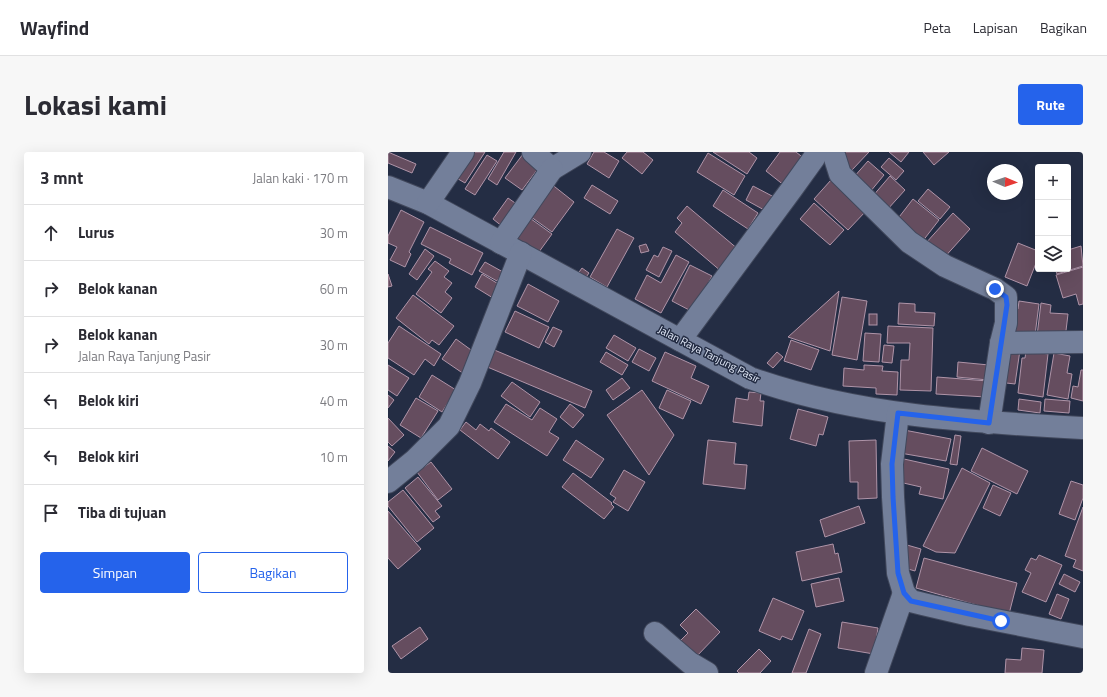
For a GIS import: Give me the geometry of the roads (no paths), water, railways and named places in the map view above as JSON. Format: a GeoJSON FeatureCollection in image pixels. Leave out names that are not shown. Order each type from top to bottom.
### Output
{"type":"FeatureCollection","features":[{"type":"Feature","properties":{"kind":"street"},"geometry":{"type":"LineString","coordinates":[[428,203],[463,152]]}},
{"type":"Feature","properties":{"kind":"street"},"geometry":{"type":"LineString","coordinates":[[533,152],[552,169]]}},
{"type":"Feature","properties":{"kind":"street"},"geometry":{"type":"LineString","coordinates":[[502,242],[552,169],[580,152]]}},
{"type":"Feature","properties":{"kind":"street"},"geometry":{"type":"LineString","coordinates":[[680,340],[791,190],[814,158],[816,152]]}},
{"type":"Feature","properties":{"kind":"street"},"geometry":{"type":"LineString","coordinates":[[833,152],[840,174],[909,242],[945,266],[995,289],[1006,297],[1006,324],[1001,343],[989,423]]}},
{"type":"Feature","properties":{"kind":"street","name":"Jalan Raya Tanjung Pasir"},"geometry":{"type":"LineString","coordinates":[[388,187],[428,203],[502,242],[750,378],[788,391],[898,413],[989,423],[1083,428]]}},
{"type":"Feature","properties":{"kind":"street"},"geometry":{"type":"LineString","coordinates":[[388,482],[414,460],[449,426],[470,383],[521,253]]}},
{"type":"Feature","properties":{"kind":"street"},"geometry":{"type":"LineString","coordinates":[[1001,343],[1083,342]]}},
{"type":"Feature","properties":{"kind":"street"},"geometry":{"type":"LineString","coordinates":[[898,413],[892,464],[892,484],[898,573],[904,593],[911,601],[923,604],[970,615],[1083,637]]}},
{"type":"Feature","properties":{"kind":"street"},"geometry":{"type":"LineString","coordinates":[[876,673],[904,593]]}},
{"type":"Feature","properties":{"kind":"street"},"geometry":{"type":"LineString","coordinates":[[655,633],[693,670]]}}]}
